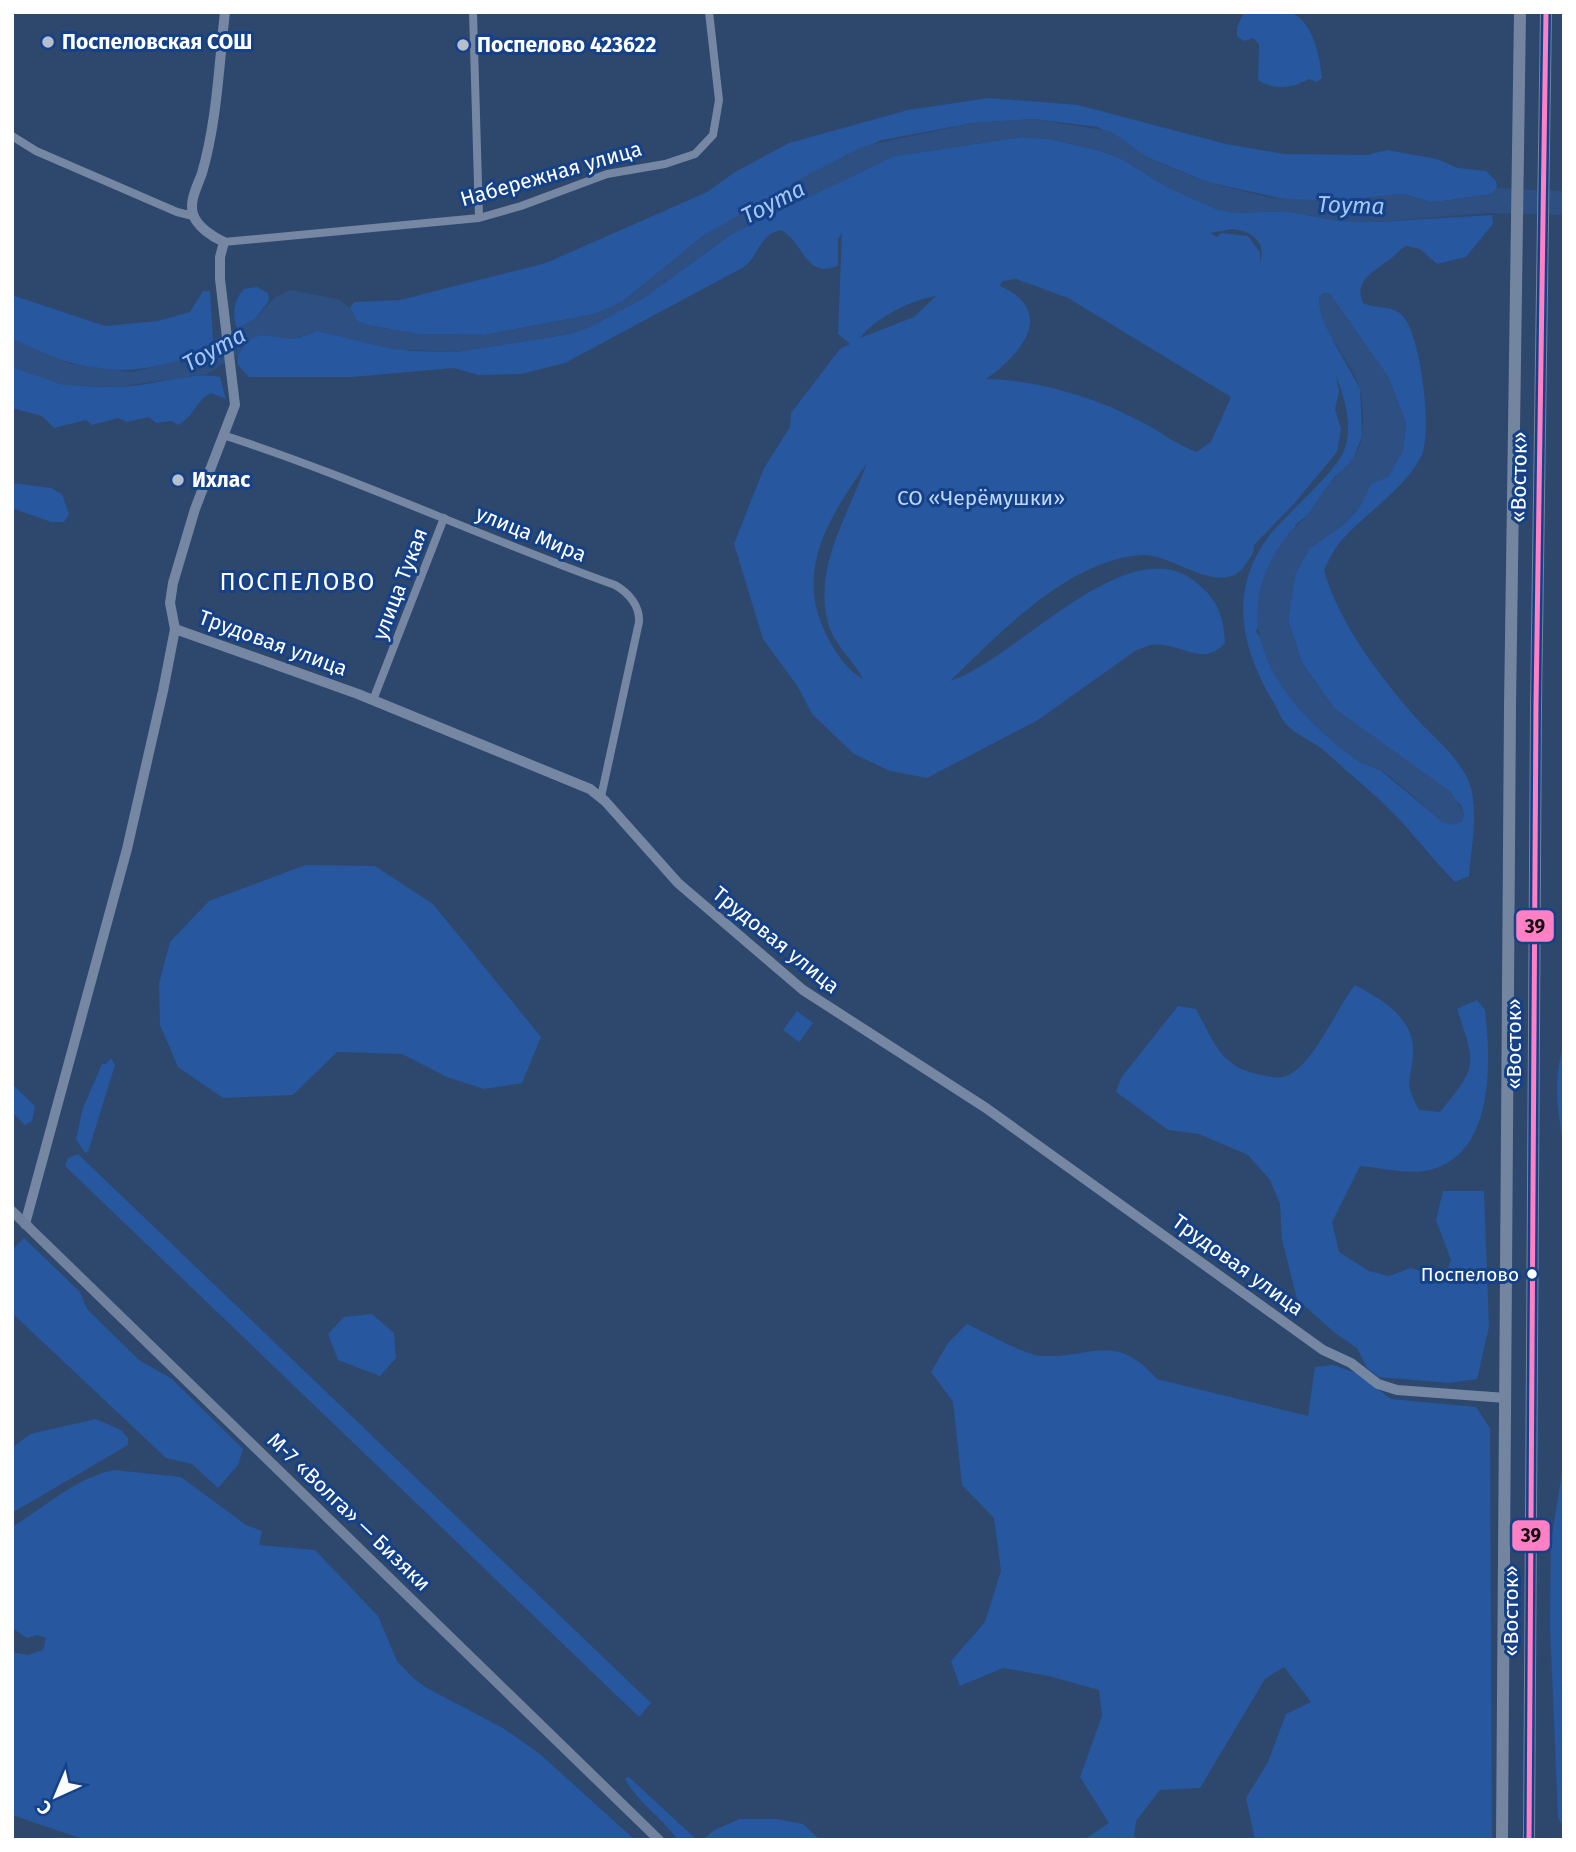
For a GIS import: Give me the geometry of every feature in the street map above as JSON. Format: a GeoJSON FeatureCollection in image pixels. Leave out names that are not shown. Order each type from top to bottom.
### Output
{"type":"FeatureCollection","features":[{"type":"Feature","properties":{"kind":"main road","name":"«Восток»"},"geometry":{"type":"LineString","coordinates":[[1502,1840],[1520,12]]}},
{"type":"Feature","properties":{"kind":"main road","name":"«Восток»"},"geometry":{"type":"LineString","coordinates":[[1529,1840],[1541,249],[1546,12]]}},
{"type":"Feature","properties":{"kind":"main road","name":"М-7 «Волга» — Бизяки"},"geometry":{"type":"LineString","coordinates":[[12,1211],[659,1840]]}},
{"type":"Feature","properties":{"kind":"street"},"geometry":{"type":"LineString","coordinates":[[193,216],[194,195],[203,170],[215,97],[225,12]]}},
{"type":"Feature","properties":{"kind":"street"},"geometry":{"type":"LineString","coordinates":[[472,12],[478,218]]}},
{"type":"Feature","properties":{"kind":"street","name":"Набережная улица"},"geometry":{"type":"LineString","coordinates":[[225,242],[478,218],[521,206],[607,174],[665,164],[701,150],[713,135],[719,100],[709,12]]}},
{"type":"Feature","properties":{"kind":"street"},"geometry":{"type":"LineString","coordinates":[[12,136],[36,151],[177,212],[193,216],[214,238],[225,242],[220,257],[219,279],[234,390],[234,405],[195,509],[173,583],[170,613],[175,629],[127,849],[25,1224]]}},
{"type":"Feature","properties":{"kind":"street","name":"улица Мира"},"geometry":{"type":"LineString","coordinates":[[223,435],[615,585],[635,604],[639,622],[601,797]]}},
{"type":"Feature","properties":{"kind":"street","name":"улица Тукая"},"geometry":{"type":"LineString","coordinates":[[373,700],[444,519]]}},
{"type":"Feature","properties":{"kind":"street","name":"Трудовая улица"},"geometry":{"type":"LineString","coordinates":[[175,629],[373,700],[575,783],[601,797],[678,883],[793,982],[838,1015],[986,1108],[1323,1350],[1342,1358],[1378,1384],[1398,1390],[1506,1398]]}},
{"type":"Feature","properties":{"kind":"green space"},"geometry":{"type":"Polygon","coordinates":[[[1283,11],[1301,19],[1315,43],[1322,78],[1317,82],[1309,79],[1284,87],[1271,86],[1258,80],[1259,44],[1253,38],[1245,41],[1237,37],[1237,27],[1244,12],[1283,11]]]}},
{"type":"Feature","properties":{"kind":"green space"},"geometry":{"type":"Polygon","coordinates":[[[989,98],[1078,105],[1226,144],[1284,154],[1367,155],[1387,150],[1437,159],[1458,168],[1486,171],[1496,181],[1497,188],[1491,194],[1443,201],[1427,201],[1403,194],[1336,201],[1293,201],[1207,182],[1149,158],[1098,127],[1034,119],[973,123],[882,140],[846,155],[703,236],[622,302],[595,314],[485,335],[418,334],[366,325],[357,321],[350,308],[354,302],[400,300],[546,263],[707,192],[735,172],[789,143],[908,110],[989,98]]]}},
{"type":"Feature","properties":{"kind":"green space","name":"СО «Черёмушки»"},"geometry":{"type":"Polygon","coordinates":[[[1021,137],[1050,139],[1122,159],[1167,187],[1216,209],[1237,213],[1285,211],[1339,221],[1375,222],[1492,215],[1493,224],[1466,257],[1437,264],[1420,249],[1407,246],[1369,275],[1361,287],[1363,303],[1394,310],[1403,316],[1409,327],[1420,363],[1423,385],[1426,428],[1424,445],[1421,457],[1404,481],[1340,542],[1324,570],[1339,609],[1375,668],[1464,771],[1474,803],[1469,876],[1455,882],[1383,803],[1323,750],[1285,723],[1261,680],[1247,639],[1244,598],[1256,556],[1269,536],[1329,473],[1343,453],[1348,424],[1336,376],[1339,391],[1335,409],[1341,429],[1337,452],[1293,505],[1254,545],[1252,555],[1236,574],[1225,578],[1211,577],[1169,561],[1143,555],[1116,560],[1089,570],[1063,584],[1014,621],[950,681],[976,669],[1106,583],[1139,571],[1169,569],[1197,583],[1215,603],[1223,625],[1225,643],[1208,654],[1162,645],[1150,645],[1135,651],[1038,720],[927,778],[890,771],[854,754],[812,714],[798,687],[763,639],[734,544],[764,468],[790,427],[791,413],[840,349],[850,344],[838,334],[842,232],[838,240],[838,266],[827,269],[811,264],[781,230],[763,241],[744,267],[565,363],[521,374],[478,375],[454,368],[352,377],[249,377],[237,364],[243,346],[250,339],[261,335],[298,338],[317,331],[410,351],[455,352],[570,334],[592,326],[645,297],[733,233],[894,156],[1021,137]],[[1232,229],[1210,233],[1217,237],[1221,233],[1248,236],[1260,252],[1260,263],[1261,249],[1256,238],[1251,235],[1232,229]],[[1016,279],[1002,281],[1000,286],[1017,296],[1027,308],[1030,320],[1028,332],[1021,345],[986,379],[1045,386],[1085,397],[1122,412],[1197,452],[1211,442],[1231,397],[1068,298],[1016,279]],[[1324,293],[1333,341],[1360,388],[1362,436],[1351,465],[1335,476],[1308,515],[1296,524],[1256,632],[1359,762],[1380,770],[1443,822],[1461,822],[1464,814],[1460,804],[1334,708],[1302,663],[1288,620],[1295,575],[1309,549],[1344,524],[1359,508],[1370,485],[1389,475],[1403,450],[1406,423],[1388,377],[1330,294],[1324,293]],[[936,296],[884,317],[860,338],[914,317],[936,296]],[[867,463],[840,505],[820,547],[815,568],[814,591],[818,614],[831,644],[847,666],[863,679],[830,629],[825,608],[825,586],[834,544],[867,463]]]}},
{"type":"Feature","properties":{"kind":"green space"},"geometry":{"type":"Polygon","coordinates":[[[257,287],[268,293],[269,301],[255,319],[237,329],[234,313],[238,298],[244,289],[257,287]]]}},
{"type":"Feature","properties":{"kind":"green space"},"geometry":{"type":"Polygon","coordinates":[[[203,291],[210,291],[213,340],[196,355],[177,362],[141,369],[103,369],[67,362],[12,339],[12,295],[105,326],[158,321],[190,312],[203,291]]]}},
{"type":"Feature","properties":{"kind":"green space"},"geometry":{"type":"Polygon","coordinates":[[[12,367],[60,382],[105,387],[200,376],[220,377],[226,399],[211,393],[178,425],[172,421],[156,423],[149,417],[127,422],[118,418],[92,425],[86,420],[54,428],[42,416],[12,408],[12,367]]]}},
{"type":"Feature","properties":{"kind":"green space"},"geometry":{"type":"Polygon","coordinates":[[[12,483],[51,488],[62,494],[69,514],[64,522],[51,522],[12,508],[12,483]]]}},
{"type":"Feature","properties":{"kind":"green space"},"geometry":{"type":"Polygon","coordinates":[[[306,865],[375,866],[433,904],[541,1037],[522,1083],[484,1089],[447,1077],[402,1054],[337,1052],[293,1095],[223,1098],[178,1067],[160,1025],[159,983],[170,942],[209,901],[306,865]]]}},
{"type":"Feature","properties":{"kind":"green space"},"geometry":{"type":"Polygon","coordinates":[[[1355,985],[1385,1003],[1408,1029],[1413,1052],[1409,1086],[1419,1110],[1440,1112],[1467,1074],[1470,1055],[1457,1009],[1477,1000],[1485,1010],[1488,1054],[1484,1103],[1478,1126],[1467,1145],[1451,1161],[1430,1170],[1404,1171],[1360,1166],[1332,1222],[1339,1252],[1369,1271],[1389,1276],[1411,1268],[1443,1278],[1451,1260],[1436,1220],[1443,1191],[1484,1191],[1489,1327],[1477,1379],[1449,1383],[1379,1377],[1367,1368],[1357,1348],[1335,1333],[1297,1299],[1282,1239],[1280,1204],[1270,1180],[1248,1155],[1199,1134],[1168,1130],[1116,1092],[1121,1078],[1178,1006],[1196,1009],[1220,1052],[1236,1066],[1247,1072],[1269,1077],[1288,1075],[1310,1056],[1355,985]]]}},
{"type":"Feature","properties":{"kind":"green space"},"geometry":{"type":"Polygon","coordinates":[[[797,1011],[813,1023],[799,1042],[783,1030],[797,1011]]]}},
{"type":"Feature","properties":{"kind":"green space"},"geometry":{"type":"Polygon","coordinates":[[[1564,1045],[1564,1149],[1557,1084],[1564,1045]]]}},
{"type":"Feature","properties":{"kind":"green space"},"geometry":{"type":"Polygon","coordinates":[[[111,1058],[115,1065],[88,1152],[85,1153],[76,1139],[83,1108],[102,1064],[106,1064],[111,1058]]]}},
{"type":"Feature","properties":{"kind":"green space"},"geometry":{"type":"Polygon","coordinates":[[[12,1084],[35,1106],[32,1121],[25,1125],[12,1112],[12,1084]]]}},
{"type":"Feature","properties":{"kind":"green space"},"geometry":{"type":"Polygon","coordinates":[[[78,1154],[651,1703],[639,1717],[65,1166],[68,1158],[78,1154]]]}},
{"type":"Feature","properties":{"kind":"green space"},"geometry":{"type":"Polygon","coordinates":[[[24,1238],[80,1292],[87,1309],[139,1360],[172,1379],[243,1449],[238,1465],[218,1488],[192,1464],[166,1458],[12,1313],[12,1250],[24,1238]]]}},
{"type":"Feature","properties":{"kind":"green space"},"geometry":{"type":"Polygon","coordinates":[[[372,1314],[394,1333],[396,1358],[380,1376],[338,1360],[328,1334],[344,1317],[372,1314]]]}},
{"type":"Feature","properties":{"kind":"green space"},"geometry":{"type":"Polygon","coordinates":[[[967,1324],[1034,1355],[1060,1356],[1103,1350],[1116,1351],[1142,1364],[1157,1379],[1308,1416],[1315,1367],[1333,1365],[1356,1373],[1391,1399],[1476,1407],[1490,1428],[1492,1840],[1255,1840],[1246,1798],[1268,1762],[1286,1714],[1311,1702],[1284,1667],[1265,1679],[1200,1788],[1160,1790],[1136,1821],[1134,1837],[1137,1840],[1084,1840],[1109,1823],[1080,1777],[1102,1716],[1099,1690],[1049,1676],[1003,1668],[960,1686],[951,1661],[985,1622],[1001,1571],[994,1518],[962,1485],[953,1402],[931,1372],[948,1343],[967,1324]]]}},
{"type":"Feature","properties":{"kind":"green space"},"geometry":{"type":"Polygon","coordinates":[[[96,1419],[121,1430],[128,1438],[128,1445],[12,1513],[12,1448],[30,1434],[96,1419]]]}},
{"type":"Feature","properties":{"kind":"green space"},"geometry":{"type":"Polygon","coordinates":[[[1564,1460],[1564,1829],[1558,1817],[1550,1626],[1551,1541],[1564,1460]]]}},
{"type":"Feature","properties":{"kind":"green space"},"geometry":{"type":"Polygon","coordinates":[[[114,1470],[181,1477],[246,1525],[262,1531],[259,1545],[315,1550],[378,1616],[397,1661],[411,1676],[425,1687],[503,1728],[540,1754],[635,1840],[86,1840],[12,1815],[12,1652],[28,1655],[43,1650],[46,1638],[37,1635],[27,1638],[12,1628],[12,1527],[73,1486],[114,1470]]]}},
{"type":"Feature","properties":{"kind":"green space"},"geometry":{"type":"Polygon","coordinates":[[[629,1777],[697,1840],[678,1840],[636,1795],[625,1778],[629,1777]]]}},
{"type":"Feature","properties":{"kind":"green space"},"geometry":{"type":"Polygon","coordinates":[[[740,1819],[777,1819],[803,1824],[820,1840],[703,1840],[714,1830],[740,1819]]]}},
{"type":"Feature","properties":{"kind":"water","name":"Toyma"},"geometry":{"type":"Polygon","coordinates":[[[1034,119],[1110,131],[1149,158],[1176,170],[1207,182],[1271,198],[1336,201],[1403,194],[1427,201],[1443,201],[1491,194],[1497,188],[1564,191],[1564,215],[1487,213],[1375,222],[1339,221],[1285,211],[1237,213],[1216,209],[1167,187],[1122,159],[1102,151],[1050,139],[1021,137],[894,156],[733,233],[645,297],[592,326],[570,334],[455,352],[391,349],[318,331],[291,339],[261,335],[250,339],[238,355],[207,374],[117,387],[63,385],[12,367],[12,339],[70,364],[132,372],[191,358],[203,352],[213,340],[255,319],[274,298],[290,290],[338,299],[350,308],[357,321],[366,325],[418,334],[485,335],[595,314],[622,302],[703,236],[811,173],[865,146],[973,123],[1034,119]]]}},
{"type":"Feature","properties":{"kind":"water"},"geometry":{"type":"Polygon","coordinates":[[[1323,293],[1330,294],[1388,377],[1406,423],[1403,450],[1389,476],[1370,485],[1359,508],[1344,524],[1309,549],[1295,575],[1288,620],[1302,664],[1334,708],[1451,792],[1464,814],[1461,822],[1453,825],[1443,822],[1382,771],[1358,761],[1305,715],[1284,689],[1268,661],[1259,631],[1258,601],[1267,569],[1289,533],[1307,516],[1327,487],[1353,458],[1362,436],[1360,389],[1356,377],[1324,322],[1319,297],[1323,293]]]}},
{"type":"Feature","properties":{"kind":"transit line","name":"39"},"geometry":{"type":"LineString","coordinates":[[1529,1840],[1536,705],[1546,12]]}},
{"type":"Feature","properties":{"kind":"place","name":"Поспеловская СОШ"},"geometry":{"type":"Point","coordinates":[48,42]}},
{"type":"Feature","properties":{"kind":"place","name":"Поспелово 423622"},"geometry":{"type":"Point","coordinates":[463,45]}},
{"type":"Feature","properties":{"kind":"place","name":"Ихлас"},"geometry":{"type":"Point","coordinates":[178,480]}},
{"type":"Feature","properties":{"kind":"place","name":"Поспелово"},"geometry":{"type":"Point","coordinates":[1532,1274]}},
{"type":"Feature","properties":{"kind":"district","name":"ПОСПЕЛОВО"},"geometry":{"type":"Point","coordinates":[298,582]}}]}
